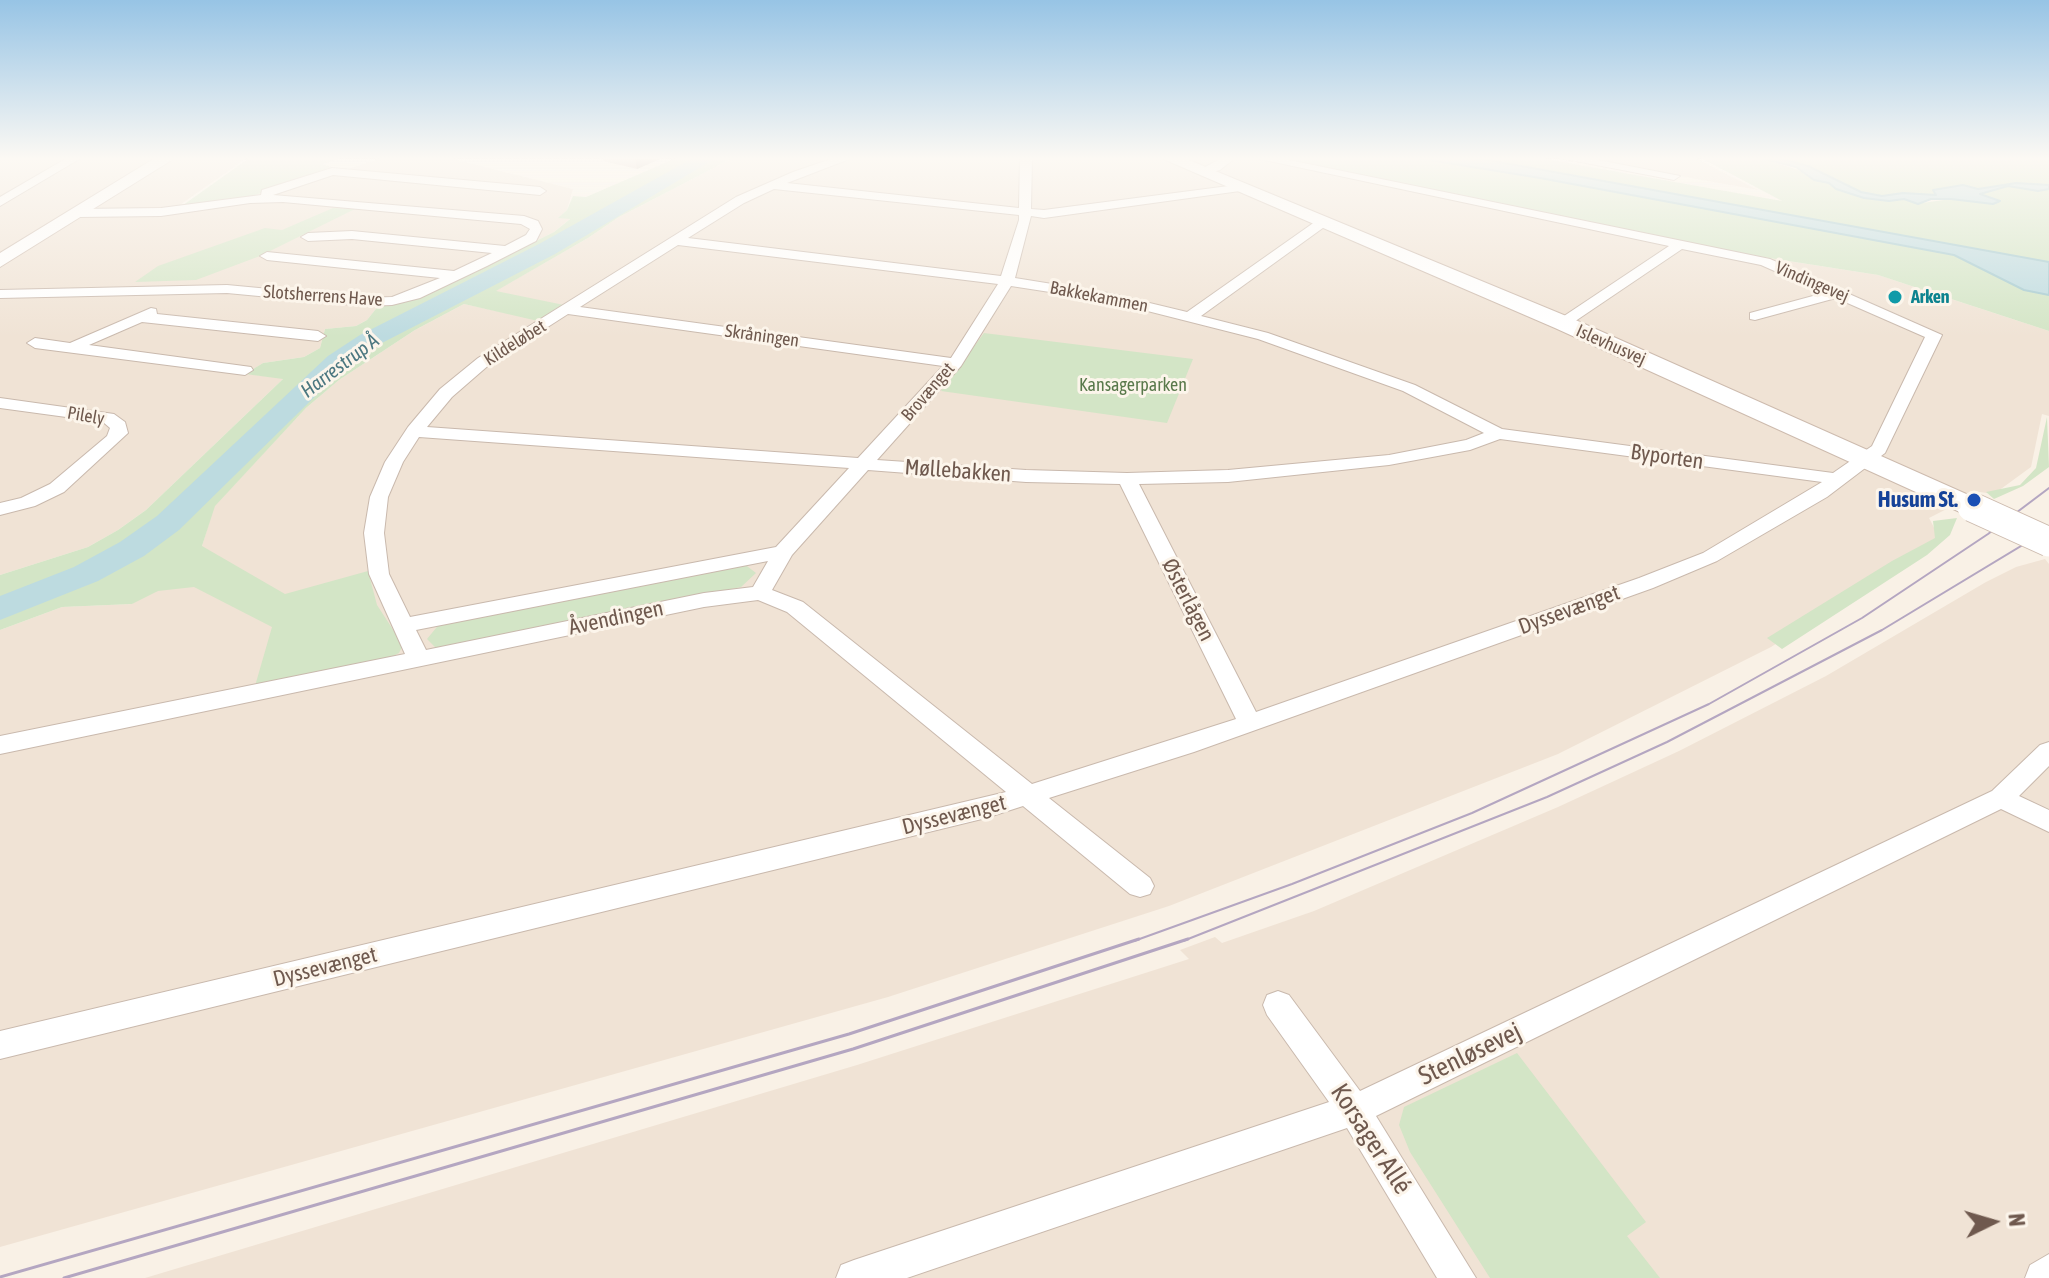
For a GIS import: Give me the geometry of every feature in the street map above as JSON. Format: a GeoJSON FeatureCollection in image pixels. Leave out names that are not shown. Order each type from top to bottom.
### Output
{"type":"FeatureCollection","features":[{"type":"Feature","properties":{"kind":"street"},"geometry":{"type":"LineString","coordinates":[[0,249],[52,218]]}},
{"type":"Feature","properties":{"kind":"street"},"geometry":{"type":"LineString","coordinates":[[0,261],[70,218]]}},
{"type":"Feature","properties":{"kind":"street","name":"Slotsherrens Have"},"geometry":{"type":"LineString","coordinates":[[0,294],[251,290],[376,302],[415,295],[531,238],[536,232],[533,224],[524,220],[498,218]]}},
{"type":"Feature","properties":{"kind":"street","name":"Kildeløbet"},"geometry":{"type":"LineString","coordinates":[[419,659],[379,574],[374,533],[379,497],[394,462],[414,431],[446,393],[484,361],[713,218]]}},
{"type":"Feature","properties":{"kind":"street","name":"Brovænget"},"geometry":{"type":"LineString","coordinates":[[760,593],[783,552],[955,363],[1007,281],[1024,218]]}},
{"type":"Feature","properties":{"kind":"street","name":"Islevhusvej"},"geometry":{"type":"LineString","coordinates":[[1313,218],[1563,323],[2049,542]]}},
{"type":"Feature","properties":{"kind":"street","name":"Vindingevej"},"geometry":{"type":"LineString","coordinates":[[1547,218],[1765,262],[1934,335],[1879,449],[1863,458]]}},
{"type":"Feature","properties":{"kind":"street"},"geometry":{"type":"LineString","coordinates":[[1191,316],[1323,222]]}},
{"type":"Feature","properties":{"kind":"street"},"geometry":{"type":"LineString","coordinates":[[308,237],[352,235],[506,250]]}},
{"type":"Feature","properties":{"kind":"street","name":"Bakkekammen"},"geometry":{"type":"LineString","coordinates":[[678,241],[1007,281],[1108,297],[1191,316],[1263,336],[1409,388],[1498,434]]}},
{"type":"Feature","properties":{"kind":"street"},"geometry":{"type":"LineString","coordinates":[[1563,323],[1679,245]]}},
{"type":"Feature","properties":{"kind":"street","name":"Slotsherrens Have"},"geometry":{"type":"LineString","coordinates":[[267,256],[455,275]]}},
{"type":"Feature","properties":{"kind":"street"},"geometry":{"type":"LineString","coordinates":[[73,348],[166,305],[185,290]]}},
{"type":"Feature","properties":{"kind":"street"},"geometry":{"type":"LineString","coordinates":[[1755,316],[1839,293]]}},
{"type":"Feature","properties":{"kind":"street","name":"Skråningen"},"geometry":{"type":"LineString","coordinates":[[568,310],[955,363]]}},
{"type":"Feature","properties":{"kind":"street","name":"Slotsherrens Have"},"geometry":{"type":"LineString","coordinates":[[140,317],[318,336]]}},
{"type":"Feature","properties":{"kind":"street"},"geometry":{"type":"LineString","coordinates":[[35,343],[245,370]]}},
{"type":"Feature","properties":{"kind":"street","name":"Pilely"},"geometry":{"type":"LineString","coordinates":[[0,403],[116,421],[119,433],[43,495],[0,509]]}},
{"type":"Feature","properties":{"kind":"street","name":"Møllebakken"},"geometry":{"type":"LineString","coordinates":[[414,431],[1026,476],[1127,479],[1228,476],[1389,460],[1470,445],[1498,434]]}},
{"type":"Feature","properties":{"kind":"street","name":"Byporten"},"geometry":{"type":"LineString","coordinates":[[1498,434],[1837,479]]}},
{"type":"Feature","properties":{"kind":"street","name":"Dyssevænget"},"geometry":{"type":"LineString","coordinates":[[0,1045],[1028,796],[1249,722],[1617,593],[1710,557],[1820,493],[1863,458]]}},
{"type":"Feature","properties":{"kind":"street","name":"Østerlågen"},"geometry":{"type":"LineString","coordinates":[[1127,479],[1249,722]]}},
{"type":"Feature","properties":{"kind":"street","name":"Åvendingen"},"geometry":{"type":"LineString","coordinates":[[405,625],[783,552]]}},
{"type":"Feature","properties":{"kind":"street","name":"Åvendingen"},"geometry":{"type":"LineString","coordinates":[[0,745],[704,600],[760,593],[795,607],[1140,886]]}},
{"type":"Feature","properties":{"kind":"street","name":"Stenløsevej"},"geometry":{"type":"LineString","coordinates":[[854,1278],[1354,1110],[2001,798],[2049,751]]}},
{"type":"Feature","properties":{"kind":"street"},"geometry":{"type":"LineString","coordinates":[[2001,798],[2049,822]]}},
{"type":"Feature","properties":{"kind":"street","name":"Korsager Allé"},"geometry":{"type":"LineString","coordinates":[[1278,1005],[1354,1110],[1458,1278]]}},
{"type":"Feature","properties":{"kind":"street"},"geometry":{"type":"LineString","coordinates":[[2043,1278],[2049,1272]]}},
{"type":"Feature","properties":{"kind":"shaded area"},"geometry":{"type":"Polygon","coordinates":[[[0,218],[571,218],[554,232],[422,297],[379,305],[367,320],[356,326],[325,329],[320,348],[304,357],[263,363],[246,374],[284,378],[146,510],[88,547],[0,575],[0,218]]]}},
{"type":"Feature","properties":{"kind":"shaded area"},"geometry":{"type":"Polygon","coordinates":[[[618,218],[1567,218],[1750,255],[1878,275],[2049,331],[2049,416],[2042,414],[2031,467],[1994,494],[1980,492],[1929,518],[1940,539],[1771,647],[1558,754],[1169,906],[888,997],[0,1247],[0,630],[62,607],[132,604],[202,546],[214,506],[306,408],[339,380],[415,330],[464,304],[539,320],[495,291],[618,218]]]}},
{"type":"Feature","properties":{"kind":"shaded area"},"geometry":{"type":"Polygon","coordinates":[[[2045,559],[2049,564],[2049,1278],[145,1278],[857,1065],[1189,959],[1180,950],[1215,937],[1222,943],[1314,911],[1558,807],[1679,751],[1826,676],[1986,582],[2016,567],[2045,559]]]}},
{"type":"Feature","properties":{"kind":"green space"},"geometry":{"type":"Polygon","coordinates":[[[311,218],[338,218],[260,256],[196,280],[135,282],[158,266],[265,228],[282,230],[311,218]]]}},
{"type":"Feature","properties":{"kind":"green space"},"geometry":{"type":"Polygon","coordinates":[[[558,218],[618,218],[496,291],[564,305],[538,321],[464,304],[415,330],[339,380],[306,408],[215,506],[202,546],[285,594],[368,571],[377,605],[403,645],[399,653],[383,661],[255,686],[272,627],[194,587],[158,591],[132,604],[62,607],[0,630],[0,575],[88,547],[118,530],[146,510],[283,379],[245,374],[263,363],[304,357],[320,348],[325,329],[356,326],[367,320],[379,305],[422,297],[554,232],[570,219],[558,218]]]}},
{"type":"Feature","properties":{"kind":"green space"},"geometry":{"type":"Polygon","coordinates":[[[1567,218],[2049,218],[2049,331],[1878,275],[1750,255],[1567,218]]]}},
{"type":"Feature","properties":{"kind":"green space","name":"Kansagerparken"},"geometry":{"type":"Polygon","coordinates":[[[984,333],[1193,359],[1167,423],[941,391],[984,333]]]}},
{"type":"Feature","properties":{"kind":"green space"},"geometry":{"type":"Polygon","coordinates":[[[2047,417],[2049,467],[2023,486],[1994,499],[1986,492],[2020,485],[2036,468],[2047,417]]]}},
{"type":"Feature","properties":{"kind":"green space"},"geometry":{"type":"Polygon","coordinates":[[[1957,518],[1950,535],[1927,555],[1782,649],[1767,638],[1935,538],[1933,521],[1957,518]]]}},
{"type":"Feature","properties":{"kind":"green space"},"geometry":{"type":"Polygon","coordinates":[[[743,563],[756,573],[741,587],[438,650],[427,639],[441,622],[743,563]]]}},
{"type":"Feature","properties":{"kind":"green space"},"geometry":{"type":"Polygon","coordinates":[[[1517,1053],[1646,1222],[1627,1236],[1660,1278],[1490,1278],[1410,1152],[1399,1125],[1404,1107],[1517,1053]]]}},
{"type":"Feature","properties":{"kind":"water"},"geometry":{"type":"Polygon","coordinates":[[[1753,218],[1805,218],[2049,262],[2049,295],[2024,290],[1954,255],[1753,218]]]}},
{"type":"Feature","properties":{"kind":"waterway","name":"Harrestrup Å"},"geometry":{"type":"LineString","coordinates":[[0,609],[86,574],[132,549],[168,523],[337,361],[369,340],[602,218]]}},
{"type":"Feature","properties":{"kind":"tram line"},"geometry":{"type":"LineString","coordinates":[[1134,941],[1292,884],[1472,813],[1709,704],[1862,618],[1988,534],[2049,488]]}},
{"type":"Feature","properties":{"kind":"tram line"},"geometry":{"type":"LineString","coordinates":[[1183,941],[1547,797],[1667,742],[1882,630],[2049,529]]}},
{"type":"Feature","properties":{"kind":"tram line"},"geometry":{"type":"LineString","coordinates":[[0,1277],[849,1034],[1139,939]]}},
{"type":"Feature","properties":{"kind":"tram line"},"geometry":{"type":"LineString","coordinates":[[64,1278],[853,1049],[1188,939]]}},
{"type":"Feature","properties":{"kind":"place","name":"Arken"},"geometry":{"type":"Point","coordinates":[1895,297]}},
{"type":"Feature","properties":{"kind":"place","name":"Husum St."},"geometry":{"type":"Point","coordinates":[1974,500]}}]}
